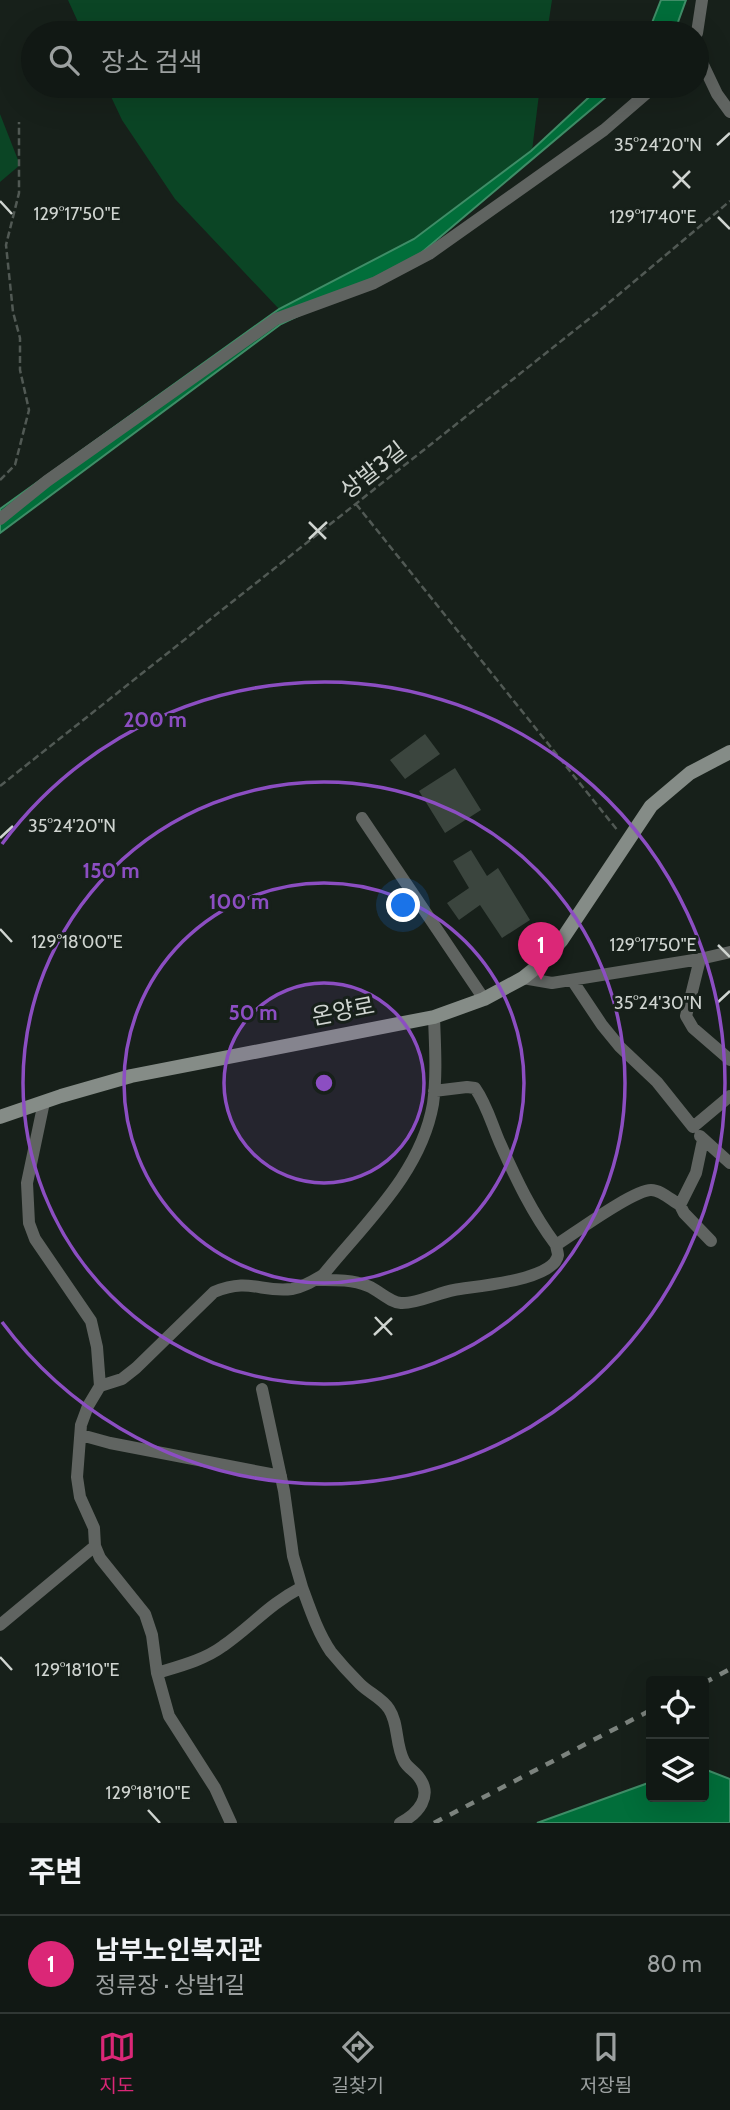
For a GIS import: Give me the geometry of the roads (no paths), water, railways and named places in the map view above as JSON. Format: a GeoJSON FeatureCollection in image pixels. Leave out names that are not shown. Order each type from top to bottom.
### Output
{"type":"FeatureCollection","features":[{"type":"Feature","properties":{"kind":"main road","name":"온양로"},"geometry":{"type":"LineString","coordinates":[[0,1117],[131,1076],[435,1017],[484,999],[523,978],[561,941],[651,806],[690,774],[730,752]]}},
{"type":"Feature","properties":{"kind":"street"},"geometry":{"type":"LineString","coordinates":[[699,21],[702,0]]}},
{"type":"Feature","properties":{"kind":"street"},"geometry":{"type":"LineString","coordinates":[[709,77],[730,112]]}},
{"type":"Feature","properties":{"kind":"street"},"geometry":{"type":"LineString","coordinates":[[0,519],[47,481],[276,319],[374,284],[429,254],[604,130],[641,98]]}},
{"type":"Feature","properties":{"kind":"street"},"geometry":{"type":"LineString","coordinates":[[362,818],[484,999]]}},
{"type":"Feature","properties":{"kind":"street"},"geometry":{"type":"LineString","coordinates":[[523,978],[552,983],[730,952]]}},
{"type":"Feature","properties":{"kind":"street"},"geometry":{"type":"LineString","coordinates":[[701,959],[686,1016],[693,1028],[730,1060]]}},
{"type":"Feature","properties":{"kind":"street"},"geometry":{"type":"LineString","coordinates":[[572,980],[608,1032],[657,1082],[703,1140],[730,1163]]}},
{"type":"Feature","properties":{"kind":"street"},"geometry":{"type":"LineString","coordinates":[[100,1386],[122,1379],[136,1368],[214,1292],[230,1286],[251,1284],[290,1289],[306,1286],[323,1275],[399,1185],[423,1135],[434,1091],[435,1017]]}},
{"type":"Feature","properties":{"kind":"street"},"geometry":{"type":"LineString","coordinates":[[315,1280],[355,1282],[370,1286],[394,1302],[404,1304],[441,1293],[530,1276],[555,1261],[558,1254],[556,1245],[522,1192],[475,1088],[434,1091]]}},
{"type":"Feature","properties":{"kind":"street"},"geometry":{"type":"LineString","coordinates":[[694,1127],[730,1096]]}},
{"type":"Feature","properties":{"kind":"street"},"geometry":{"type":"LineString","coordinates":[[44,1102],[27,1183],[29,1223],[35,1239],[91,1321],[97,1347],[100,1386],[88,1406],[81,1434],[77,1477],[80,1497],[94,1528],[95,1546],[100,1558],[145,1614],[169,1716],[215,1788],[231,1823]]}},
{"type":"Feature","properties":{"kind":"street"},"geometry":{"type":"LineString","coordinates":[[680,1205],[696,1173],[703,1140]]}},
{"type":"Feature","properties":{"kind":"street"},"geometry":{"type":"LineString","coordinates":[[556,1245],[646,1190],[655,1190],[680,1205],[684,1213],[711,1241]]}},
{"type":"Feature","properties":{"kind":"street"},"geometry":{"type":"LineString","coordinates":[[262,1389],[281,1476],[293,1556],[311,1612],[330,1650],[360,1685],[383,1701],[391,1712],[398,1749],[405,1764],[424,1785],[425,1796],[421,1806],[415,1814],[400,1823]]}},
{"type":"Feature","properties":{"kind":"street"},"geometry":{"type":"LineString","coordinates":[[81,1434],[110,1443],[281,1476]]}},
{"type":"Feature","properties":{"kind":"street"},"geometry":{"type":"LineString","coordinates":[[0,1625],[95,1546]]}},
{"type":"Feature","properties":{"kind":"street"},"geometry":{"type":"LineString","coordinates":[[157,1672],[203,1658],[222,1648],[280,1598],[302,1587]]}},
{"type":"Feature","properties":{"kind":"railway"},"geometry":{"type":"LineString","coordinates":[[709,1680],[730,1669]]}},
{"type":"Feature","properties":{"kind":"railway"},"geometry":{"type":"LineString","coordinates":[[434,1823],[646,1713]]}},
{"type":"Feature","properties":{"kind":"place","name":"남부노인복지관"},"geometry":{"type":"Point","coordinates":[541,980]}}]}
